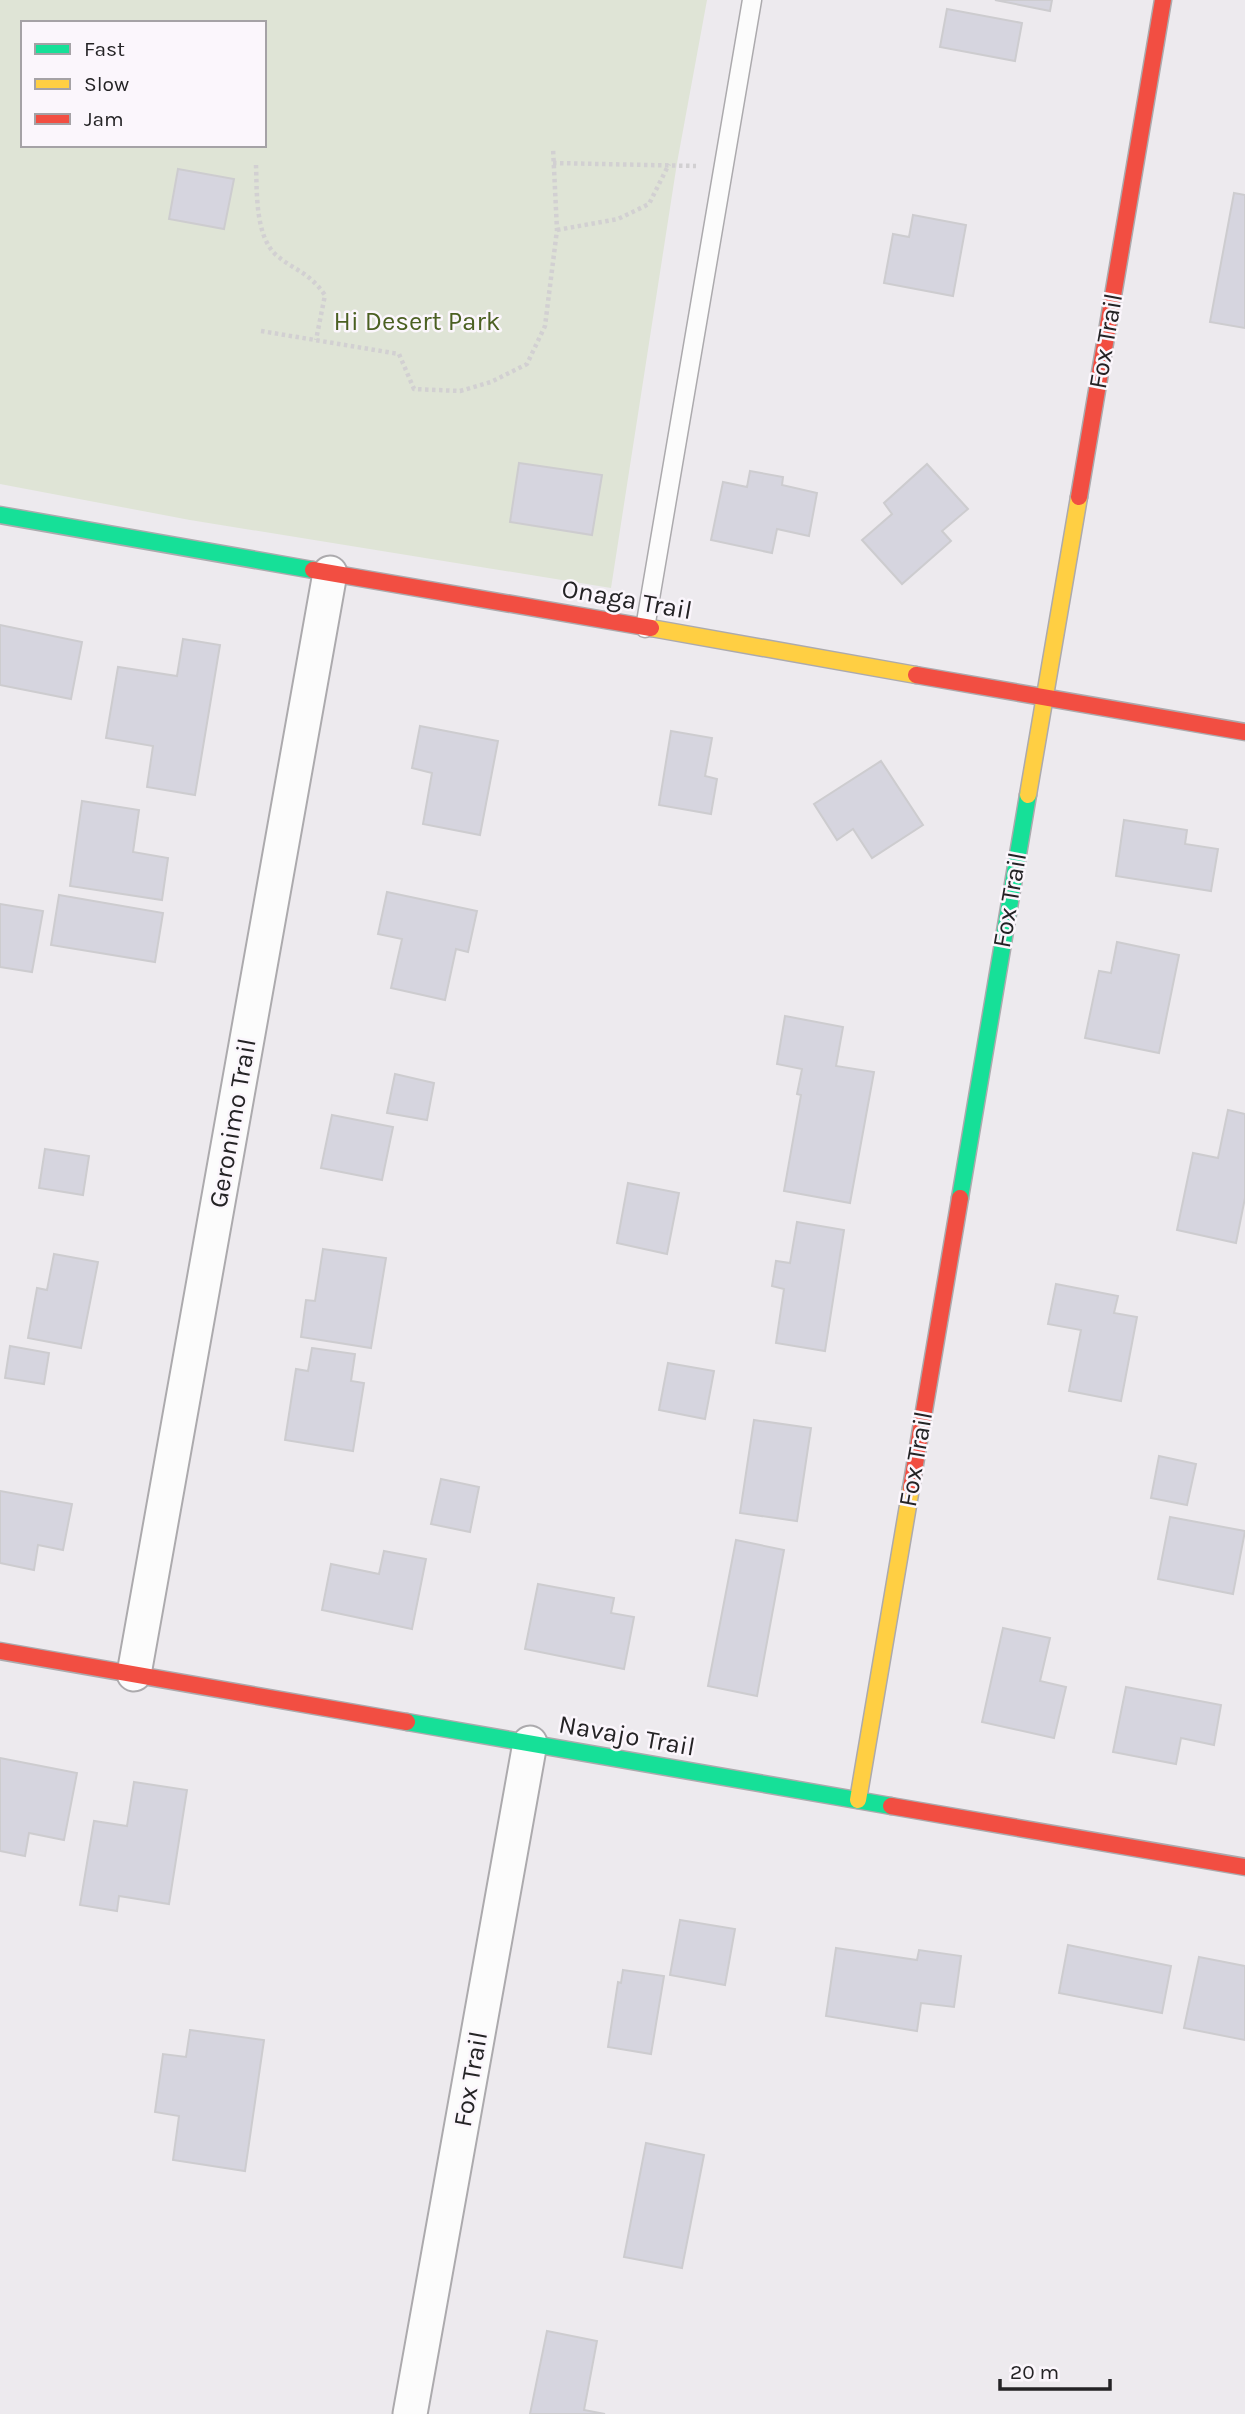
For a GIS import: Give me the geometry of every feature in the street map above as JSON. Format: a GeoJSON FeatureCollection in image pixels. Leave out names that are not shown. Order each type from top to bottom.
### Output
{"type":"FeatureCollection","features":[{"type":"Feature","properties":{"kind":"street","name":"Fox Trail"},"geometry":{"type":"LineString","coordinates":[[858,1800],[1163,0]]}},
{"type":"Feature","properties":{"kind":"street","name":"Onaga Trail"},"geometry":{"type":"LineString","coordinates":[[0,515],[1245,732]]}},
{"type":"Feature","properties":{"kind":"street","name":"Geronimo Trail"},"geometry":{"type":"LineString","coordinates":[[134,1674],[330,573]]}},
{"type":"Feature","properties":{"kind":"street","name":"Navajo Trail"},"geometry":{"type":"LineString","coordinates":[[0,1651],[1245,1867]]}},
{"type":"Feature","properties":{"kind":"street","name":"Fox Trail"},"geometry":{"type":"LineString","coordinates":[[410,2414],[530,1743]]}},
{"type":"Feature","properties":{"kind":"lane"},"geometry":{"type":"LineString","coordinates":[[645,628],[752,0]]}},
{"type":"Feature","properties":{"kind":"path"},"geometry":{"type":"LineString","coordinates":[[261,331],[399,354],[414,389],[460,391],[491,382],[527,364],[545,326],[557,230],[553,148]]}},
{"type":"Feature","properties":{"kind":"path"},"geometry":{"type":"LineString","coordinates":[[553,163],[725,167]]}},
{"type":"Feature","properties":{"kind":"path"},"geometry":{"type":"LineString","coordinates":[[557,230],[618,219],[649,204],[669,164]]}},
{"type":"Feature","properties":{"kind":"path"},"geometry":{"type":"LineString","coordinates":[[256,165],[258,217],[274,253],[312,278],[325,295],[316,340]]}},
{"type":"Feature","properties":{"kind":"green space","name":"Hi Desert Park"},"geometry":{"type":"Polygon","coordinates":[[[0,0],[707,0],[677,163],[611,588],[190,520],[0,484],[0,0]]]}},
{"type":"Feature","properties":{"kind":"building"},"geometry":{"type":"Polygon","coordinates":[[[995,0],[1052,0],[1050,11],[995,0]]]}},
{"type":"Feature","properties":{"kind":"building"},"geometry":{"type":"Polygon","coordinates":[[[947,9],[1022,23],[1015,61],[940,47],[947,9]]]}},
{"type":"Feature","properties":{"kind":"building"},"geometry":{"type":"Polygon","coordinates":[[[178,169],[234,179],[224,229],[169,219],[178,169]]]}},
{"type":"Feature","properties":{"kind":"building"},"geometry":{"type":"Polygon","coordinates":[[[1234,193],[1245,195],[1245,328],[1210,322],[1234,193]]]}},
{"type":"Feature","properties":{"kind":"building"},"geometry":{"type":"Polygon","coordinates":[[[913,215],[966,225],[953,296],[884,283],[893,234],[909,237],[913,215]]]}},
{"type":"Feature","properties":{"kind":"building"},"geometry":{"type":"Polygon","coordinates":[[[519,463],[602,475],[592,535],[510,522],[519,463]]]}},
{"type":"Feature","properties":{"kind":"building"},"geometry":{"type":"Polygon","coordinates":[[[927,464],[968,509],[942,531],[951,541],[902,584],[862,540],[892,514],[884,503],[927,464]]]}},
{"type":"Feature","properties":{"kind":"building"},"geometry":{"type":"Polygon","coordinates":[[[750,471],[783,477],[782,485],[817,493],[809,536],[777,529],[772,553],[711,540],[723,482],[747,487],[750,471]]]}},
{"type":"Feature","properties":{"kind":"building"},"geometry":{"type":"Polygon","coordinates":[[[0,625],[82,642],[71,699],[0,685],[0,625]]]}},
{"type":"Feature","properties":{"kind":"building"},"geometry":{"type":"Polygon","coordinates":[[[183,639],[220,645],[195,795],[147,787],[153,746],[106,738],[118,667],[177,676],[183,639]]]}},
{"type":"Feature","properties":{"kind":"building"},"geometry":{"type":"Polygon","coordinates":[[[420,726],[498,741],[480,835],[423,824],[432,773],[412,768],[420,726]]]}},
{"type":"Feature","properties":{"kind":"building"},"geometry":{"type":"Polygon","coordinates":[[[671,731],[712,738],[705,776],[717,779],[711,814],[659,805],[671,731]]]}},
{"type":"Feature","properties":{"kind":"building"},"geometry":{"type":"Polygon","coordinates":[[[881,761],[923,825],[872,858],[853,829],[837,840],[814,804],[881,761]]]}},
{"type":"Feature","properties":{"kind":"building"},"geometry":{"type":"Polygon","coordinates":[[[82,801],[139,810],[133,852],[168,858],[162,900],[70,886],[82,801]]]}},
{"type":"Feature","properties":{"kind":"building"},"geometry":{"type":"Polygon","coordinates":[[[1124,820],[1187,830],[1185,844],[1218,849],[1211,891],[1116,876],[1124,820]]]}},
{"type":"Feature","properties":{"kind":"building"},"geometry":{"type":"Polygon","coordinates":[[[387,892],[477,911],[468,952],[456,949],[445,1000],[391,988],[402,939],[378,934],[387,892]]]}},
{"type":"Feature","properties":{"kind":"building"},"geometry":{"type":"Polygon","coordinates":[[[59,895],[163,913],[155,962],[51,945],[59,895]]]}},
{"type":"Feature","properties":{"kind":"building"},"geometry":{"type":"Polygon","coordinates":[[[0,904],[43,911],[32,972],[0,967],[0,904]]]}},
{"type":"Feature","properties":{"kind":"building"},"geometry":{"type":"Polygon","coordinates":[[[1117,942],[1179,955],[1159,1053],[1085,1038],[1099,971],[1111,973],[1117,942]]]}},
{"type":"Feature","properties":{"kind":"building"},"geometry":{"type":"Polygon","coordinates":[[[785,1016],[843,1027],[836,1066],[874,1072],[850,1203],[784,1191],[801,1095],[797,1094],[802,1069],[777,1064],[785,1016]]]}},
{"type":"Feature","properties":{"kind":"building"},"geometry":{"type":"Polygon","coordinates":[[[395,1074],[434,1083],[427,1120],[387,1113],[395,1074]]]}},
{"type":"Feature","properties":{"kind":"building"},"geometry":{"type":"Polygon","coordinates":[[[1228,1110],[1245,1114],[1245,1198],[1236,1243],[1177,1230],[1193,1153],[1218,1158],[1228,1110]]]}},
{"type":"Feature","properties":{"kind":"building"},"geometry":{"type":"Polygon","coordinates":[[[332,1115],[393,1127],[382,1180],[321,1168],[332,1115]]]}},
{"type":"Feature","properties":{"kind":"building"},"geometry":{"type":"Polygon","coordinates":[[[45,1149],[89,1156],[83,1195],[39,1188],[45,1149]]]}},
{"type":"Feature","properties":{"kind":"building"},"geometry":{"type":"Polygon","coordinates":[[[628,1183],[679,1193],[667,1254],[617,1243],[628,1183]]]}},
{"type":"Feature","properties":{"kind":"building"},"geometry":{"type":"Polygon","coordinates":[[[797,1222],[844,1230],[825,1351],[776,1343],[784,1289],[772,1286],[776,1261],[790,1263],[797,1222]]]}},
{"type":"Feature","properties":{"kind":"building"},"geometry":{"type":"Polygon","coordinates":[[[323,1249],[386,1258],[371,1348],[301,1337],[306,1300],[315,1301],[323,1249]]]}},
{"type":"Feature","properties":{"kind":"building"},"geometry":{"type":"Polygon","coordinates":[[[54,1254],[98,1262],[81,1348],[28,1338],[37,1288],[47,1290],[54,1254]]]}},
{"type":"Feature","properties":{"kind":"building"},"geometry":{"type":"Polygon","coordinates":[[[1056,1284],[1118,1296],[1114,1313],[1137,1317],[1121,1401],[1069,1391],[1081,1330],[1048,1324],[1056,1284]]]}},
{"type":"Feature","properties":{"kind":"building"},"geometry":{"type":"Polygon","coordinates":[[[10,1346],[49,1353],[44,1384],[5,1378],[10,1346]]]}},
{"type":"Feature","properties":{"kind":"building"},"geometry":{"type":"Polygon","coordinates":[[[312,1348],[355,1354],[351,1381],[364,1383],[353,1451],[285,1440],[296,1369],[308,1371],[312,1348]]]}},
{"type":"Feature","properties":{"kind":"building"},"geometry":{"type":"Polygon","coordinates":[[[668,1363],[714,1371],[705,1419],[659,1410],[668,1363]]]}},
{"type":"Feature","properties":{"kind":"building"},"geometry":{"type":"Polygon","coordinates":[[[754,1420],[811,1428],[797,1521],[740,1513],[754,1420]]]}},
{"type":"Feature","properties":{"kind":"building"},"geometry":{"type":"Polygon","coordinates":[[[1159,1456],[1196,1464],[1187,1505],[1151,1498],[1159,1456]]]}},
{"type":"Feature","properties":{"kind":"building"},"geometry":{"type":"Polygon","coordinates":[[[441,1479],[479,1487],[470,1532],[431,1524],[441,1479]]]}},
{"type":"Feature","properties":{"kind":"building"},"geometry":{"type":"Polygon","coordinates":[[[0,1491],[72,1504],[63,1550],[38,1545],[34,1570],[0,1563],[0,1491]]]}},
{"type":"Feature","properties":{"kind":"building"},"geometry":{"type":"Polygon","coordinates":[[[1170,1517],[1245,1531],[1233,1594],[1158,1579],[1170,1517]]]}},
{"type":"Feature","properties":{"kind":"building"},"geometry":{"type":"Polygon","coordinates":[[[736,1540],[784,1550],[757,1696],[708,1686],[736,1540]]]}},
{"type":"Feature","properties":{"kind":"building"},"geometry":{"type":"Polygon","coordinates":[[[384,1551],[426,1559],[412,1629],[322,1610],[331,1564],[379,1574],[384,1551]]]}},
{"type":"Feature","properties":{"kind":"building"},"geometry":{"type":"Polygon","coordinates":[[[538,1584],[614,1598],[611,1613],[634,1617],[624,1669],[525,1649],[538,1584]]]}},
{"type":"Feature","properties":{"kind":"building"},"geometry":{"type":"Polygon","coordinates":[[[1003,1628],[1050,1638],[1040,1681],[1066,1687],[1054,1738],[982,1722],[1003,1628]]]}},
{"type":"Feature","properties":{"kind":"building"},"geometry":{"type":"Polygon","coordinates":[[[1126,1687],[1221,1705],[1214,1745],[1181,1738],[1176,1764],[1113,1752],[1126,1687]]]}},
{"type":"Feature","properties":{"kind":"building"},"geometry":{"type":"Polygon","coordinates":[[[0,1758],[77,1773],[64,1840],[29,1833],[25,1856],[0,1851],[0,1758]]]}},
{"type":"Feature","properties":{"kind":"building"},"geometry":{"type":"Polygon","coordinates":[[[134,1782],[187,1790],[169,1904],[119,1896],[117,1911],[80,1905],[94,1821],[127,1826],[134,1782]]]}},
{"type":"Feature","properties":{"kind":"building"},"geometry":{"type":"Polygon","coordinates":[[[680,1920],[735,1929],[725,1985],[670,1975],[680,1920]]]}},
{"type":"Feature","properties":{"kind":"building"},"geometry":{"type":"Polygon","coordinates":[[[1068,1945],[1171,1966],[1162,2013],[1059,1993],[1068,1945]]]}},
{"type":"Feature","properties":{"kind":"building"},"geometry":{"type":"Polygon","coordinates":[[[836,1948],[917,1960],[919,1950],[961,1956],[954,2007],[921,2003],[917,2031],[826,2016],[836,1948]]]}},
{"type":"Feature","properties":{"kind":"building"},"geometry":{"type":"Polygon","coordinates":[[[1199,1957],[1245,1966],[1245,2040],[1184,2028],[1199,1957]]]}},
{"type":"Feature","properties":{"kind":"building"},"geometry":{"type":"Polygon","coordinates":[[[623,1970],[664,1976],[651,2054],[608,2047],[618,1982],[621,1983],[623,1970]]]}},
{"type":"Feature","properties":{"kind":"building"},"geometry":{"type":"Polygon","coordinates":[[[190,2030],[264,2040],[245,2171],[173,2160],[179,2116],[155,2112],[163,2054],[186,2057],[190,2030]]]}},
{"type":"Feature","properties":{"kind":"building"},"geometry":{"type":"Polygon","coordinates":[[[646,2143],[704,2155],[682,2268],[624,2257],[646,2143]]]}},
{"type":"Feature","properties":{"kind":"building"},"geometry":{"type":"Polygon","coordinates":[[[547,2331],[597,2341],[584,2410],[605,2414],[530,2414],[547,2331]]]}},
{"type":"Feature","properties":{"kind":"traffic: fast"},"geometry":{"type":"LineString","coordinates":[[0,515],[313,570]]}},
{"type":"Feature","properties":{"kind":"traffic: fast"},"geometry":{"type":"LineString","coordinates":[[960,1198],[1028,795]]}},
{"type":"Feature","properties":{"kind":"traffic: fast"},"geometry":{"type":"LineString","coordinates":[[407,1722],[891,1806]]}},
{"type":"Feature","properties":{"kind":"traffic: slow"},"geometry":{"type":"LineString","coordinates":[[1028,795],[1079,497]]}},
{"type":"Feature","properties":{"kind":"traffic: slow"},"geometry":{"type":"LineString","coordinates":[[651,628],[916,675]]}},
{"type":"Feature","properties":{"kind":"traffic: slow"},"geometry":{"type":"LineString","coordinates":[[858,1800],[911,1488]]}},
{"type":"Feature","properties":{"kind":"traffic: jam"},"geometry":{"type":"LineString","coordinates":[[1079,497],[1163,0]]}},
{"type":"Feature","properties":{"kind":"traffic: jam"},"geometry":{"type":"LineString","coordinates":[[313,570],[651,628]]}},
{"type":"Feature","properties":{"kind":"traffic: jam"},"geometry":{"type":"LineString","coordinates":[[916,675],[1245,732]]}},
{"type":"Feature","properties":{"kind":"traffic: jam"},"geometry":{"type":"LineString","coordinates":[[911,1488],[960,1198]]}},
{"type":"Feature","properties":{"kind":"traffic: jam"},"geometry":{"type":"LineString","coordinates":[[0,1651],[407,1722]]}},
{"type":"Feature","properties":{"kind":"traffic: jam"},"geometry":{"type":"LineString","coordinates":[[891,1806],[1245,1867]]}}]}
